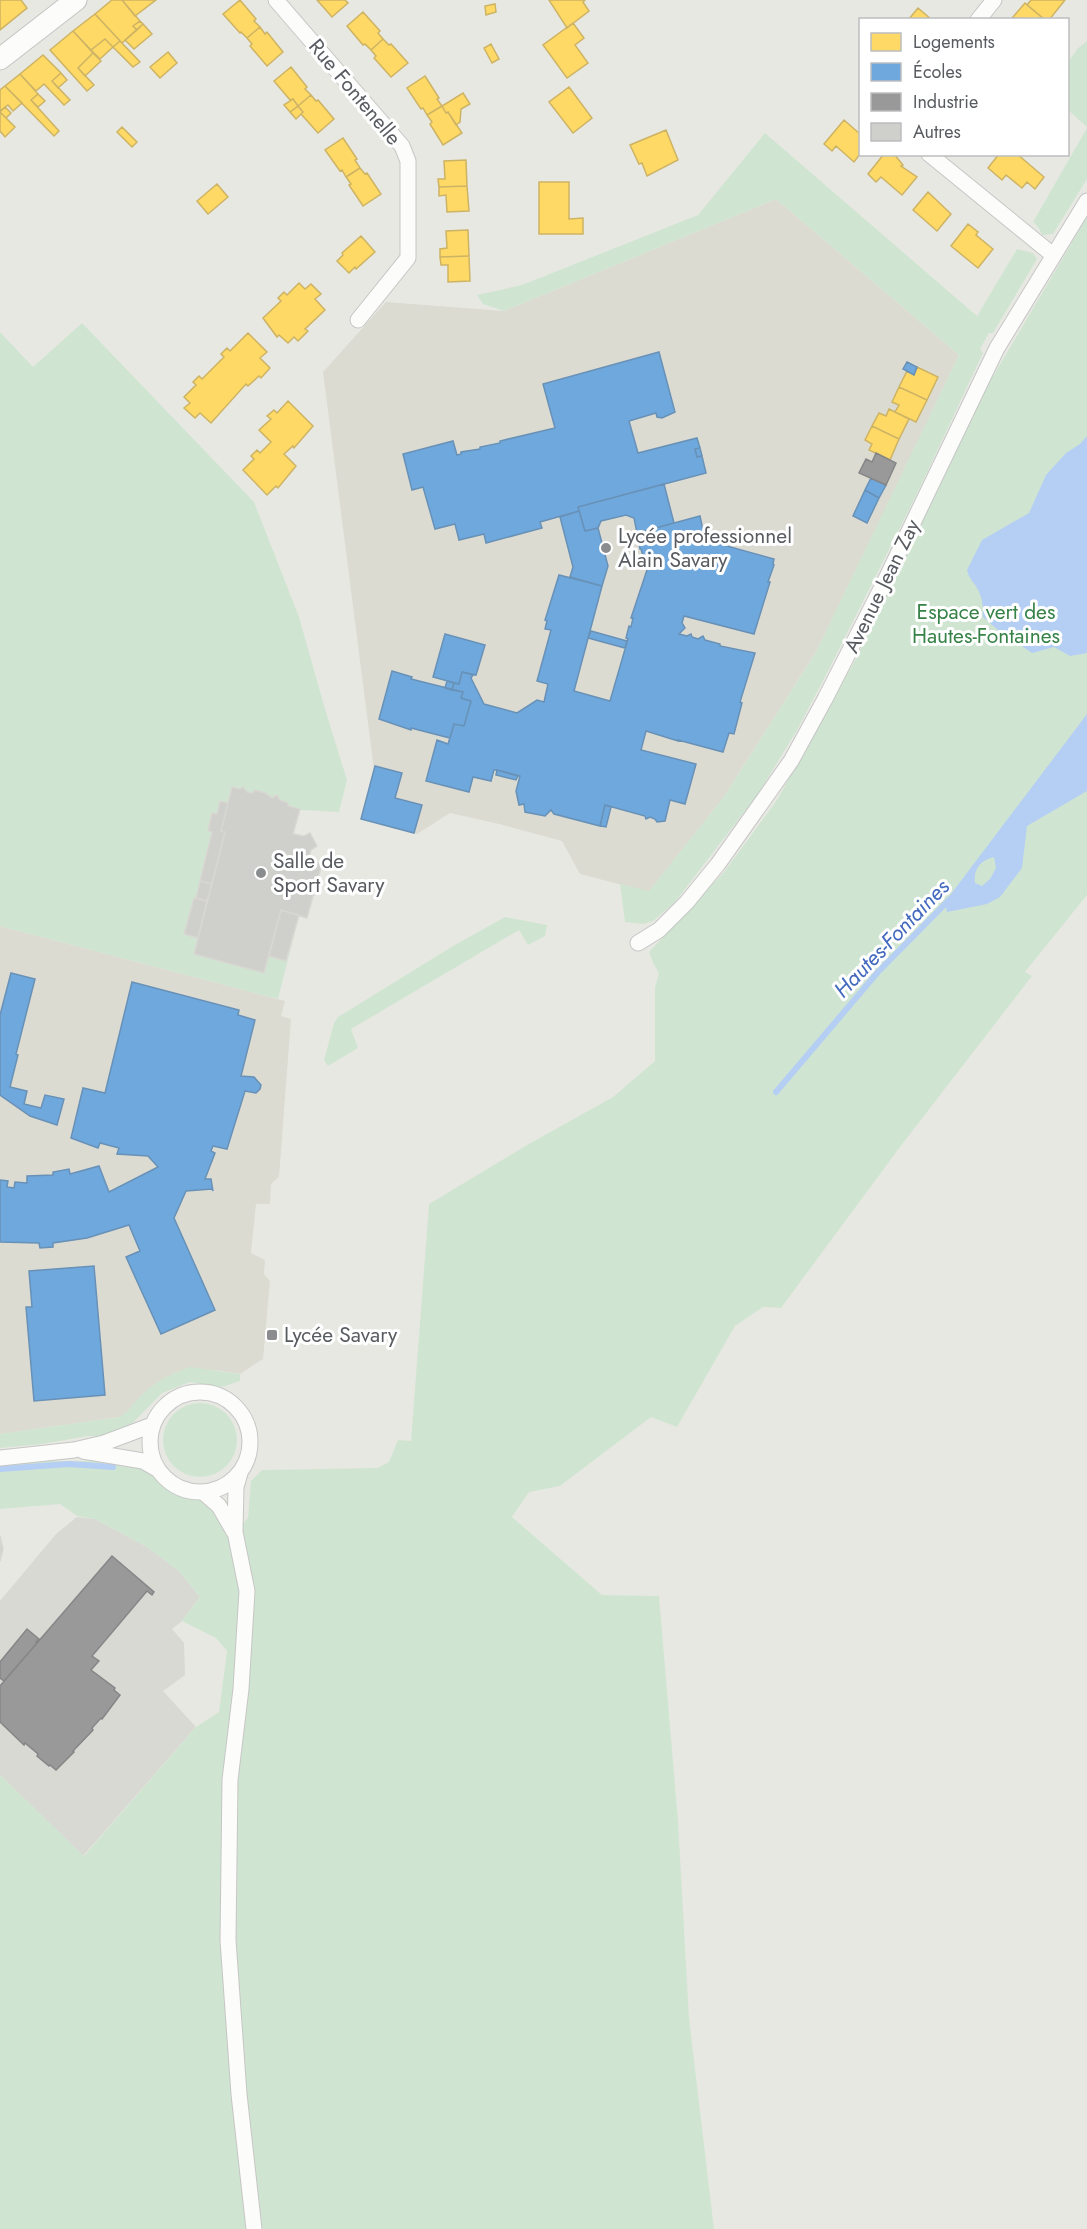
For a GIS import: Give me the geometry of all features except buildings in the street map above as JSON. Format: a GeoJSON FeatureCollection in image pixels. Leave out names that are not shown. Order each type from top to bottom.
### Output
{"type":"FeatureCollection","features":[{"type":"Feature","properties":{"kind":"main road"},"geometry":{"type":"LineString","coordinates":[[0,59],[76,0]]}},
{"type":"Feature","properties":{"kind":"street","name":"Rue Fontenelle"},"geometry":{"type":"LineString","coordinates":[[276,0],[402,146],[408,161],[408,258],[358,320]]}},
{"type":"Feature","properties":{"kind":"street"},"geometry":{"type":"LineString","coordinates":[[980,18],[994,0]]}},
{"type":"Feature","properties":{"kind":"street"},"geometry":{"type":"LineString","coordinates":[[931,156],[1053,255]]}},
{"type":"Feature","properties":{"kind":"street","name":"Avenue Jean Zay"},"geometry":{"type":"LineString","coordinates":[[638,943],[659,930],[687,902],[718,864],[791,760],[884,583],[997,348],[1087,201]]}},
{"type":"Feature","properties":{"kind":"street"},"geometry":{"type":"LineString","coordinates":[[157,1469],[150,1447],[152,1425],[165,1406],[184,1394],[206,1391],[227,1399],[243,1416],[250,1435],[249,1455],[236,1488],[235,1532],[247,1591],[245,1645],[230,1780],[228,1940],[238,2083],[254,2229]]}},
{"type":"Feature","properties":{"kind":"street"},"geometry":{"type":"LineString","coordinates":[[0,1458],[74,1450],[104,1443],[152,1425]]}},
{"type":"Feature","properties":{"kind":"street"},"geometry":{"type":"LineString","coordinates":[[74,1450],[143,1461],[157,1469],[172,1484],[180,1488],[203,1492],[224,1486],[240,1473]]}},
{"type":"Feature","properties":{"kind":"street"},"geometry":{"type":"LineString","coordinates":[[203,1492],[219,1506],[235,1532]]}},
{"type":"Feature","properties":{"kind":"shaded area","name":"Lycée professionnel Alain Savary"},"geometry":{"type":"Polygon","coordinates":[[[776,199],[959,355],[816,652],[723,798],[649,892],[580,874],[562,841],[499,824],[450,813],[417,834],[361,819],[374,770],[323,372],[386,302],[504,311],[776,199]]]}},
{"type":"Feature","properties":{"kind":"shaded area"},"geometry":{"type":"Polygon","coordinates":[[[0,926],[285,1001],[281,1016],[291,1019],[279,1177],[271,1184],[270,1204],[256,1204],[251,1253],[265,1260],[264,1274],[270,1281],[263,1359],[240,1374],[215,1370],[144,1393],[130,1410],[120,1417],[0,1434],[0,926]]]}},
{"type":"Feature","properties":{"kind":"shaded area"},"geometry":{"type":"Polygon","coordinates":[[[77,1517],[95,1519],[147,1547],[179,1571],[200,1597],[182,1621],[172,1629],[184,1643],[185,1675],[163,1691],[196,1727],[83,1856],[0,1775],[0,1601],[56,1534],[77,1517]]]}},
{"type":"Feature","properties":{"kind":"green space"},"geometry":{"type":"Polygon","coordinates":[[[1087,41],[1087,127],[1069,111],[1069,61],[1078,48],[1087,41]]]}},
{"type":"Feature","properties":{"kind":"green space"},"geometry":{"type":"Polygon","coordinates":[[[1087,128],[1087,179],[1053,234],[1042,235],[1033,222],[1087,128]]]}},
{"type":"Feature","properties":{"kind":"green space"},"geometry":{"type":"Polygon","coordinates":[[[765,133],[977,316],[1017,249],[1033,253],[1037,259],[993,333],[989,333],[980,349],[983,353],[915,498],[796,732],[758,794],[675,902],[653,921],[643,924],[625,922],[620,884],[649,891],[723,798],[816,652],[959,355],[776,199],[504,311],[483,304],[477,295],[522,285],[698,215],[765,133]]]}},
{"type":"Feature","properties":{"kind":"green space","name":"Espace vert des Hautes-Fontaines"},"geometry":{"type":"Polygon","coordinates":[[[1087,217],[1087,895],[1025,972],[1032,976],[900,1147],[781,1308],[763,1307],[735,1326],[677,1427],[651,1417],[560,1486],[529,1492],[512,1517],[602,1595],[659,1596],[678,1821],[689,2018],[714,2229],[0,2229],[0,1775],[84,1856],[196,1727],[219,1712],[227,1651],[216,1638],[182,1621],[200,1597],[179,1571],[147,1547],[95,1519],[77,1516],[60,1504],[0,1509],[0,1465],[43,1461],[95,1461],[157,1469],[172,1484],[180,1488],[203,1492],[235,1532],[248,1518],[251,1481],[262,1470],[377,1468],[389,1462],[398,1440],[411,1441],[429,1204],[613,1097],[655,1061],[655,987],[659,973],[649,952],[724,872],[777,800],[858,655],[989,383],[1087,217]]]}},
{"type":"Feature","properties":{"kind":"green space"},"geometry":{"type":"Polygon","coordinates":[[[82,323],[254,502],[299,617],[347,780],[339,812],[300,810],[293,833],[304,836],[310,833],[317,846],[311,850],[308,860],[322,864],[316,884],[319,891],[313,897],[307,918],[299,916],[278,999],[0,926],[0,332],[33,367],[82,323]]]}},
{"type":"Feature","properties":{"kind":"green space"},"geometry":{"type":"Polygon","coordinates":[[[505,917],[547,925],[545,936],[528,945],[519,930],[351,1029],[358,1048],[328,1066],[324,1060],[334,1023],[338,1017],[453,946],[505,917]]]}},
{"type":"Feature","properties":{"kind":"green space"},"geometry":{"type":"Polygon","coordinates":[[[190,1367],[240,1374],[240,1381],[222,1387],[190,1382],[162,1393],[129,1427],[109,1437],[88,1436],[0,1448],[0,1434],[120,1417],[154,1384],[190,1367]]]}},
{"type":"Feature","properties":{"kind":"green space"},"geometry":{"type":"Polygon","coordinates":[[[200,1403],[214,1406],[226,1414],[234,1426],[237,1440],[234,1454],[226,1466],[214,1474],[200,1477],[186,1474],[174,1466],[166,1454],[163,1440],[166,1426],[174,1414],[186,1406],[200,1403]]]}},
{"type":"Feature","properties":{"kind":"water"},"geometry":{"type":"Polygon","coordinates":[[[1087,436],[1087,653],[1070,656],[1054,647],[1032,653],[983,617],[980,595],[967,570],[982,540],[1029,513],[1046,475],[1066,453],[1080,444],[1087,436]]]}},
{"type":"Feature","properties":{"kind":"water"},"geometry":{"type":"Polygon","coordinates":[[[1087,714],[1087,791],[1027,826],[1022,868],[1000,897],[987,904],[947,912],[945,902],[1087,714]],[[994,857],[985,860],[975,873],[975,883],[982,886],[990,879],[996,868],[994,857]]]}},
{"type":"Feature","properties":{"kind":"waterway","name":"Hautes-Fontaines"},"geometry":{"type":"LineString","coordinates":[[776,1092],[878,972],[950,899]]}},
{"type":"Feature","properties":{"kind":"waterway"},"geometry":{"type":"LineString","coordinates":[[0,1469],[69,1464],[113,1467]]}},
{"type":"Feature","properties":{"kind":"place","name":"Lycée professionnel Alain Savary"},"geometry":{"type":"Point","coordinates":[606,548]}},
{"type":"Feature","properties":{"kind":"place","name":"Salle de Sport Savary"},"geometry":{"type":"Point","coordinates":[261,873]}},
{"type":"Feature","properties":{"kind":"place","name":"Lycée Savary"},"geometry":{"type":"Point","coordinates":[272,1335]}}]}
